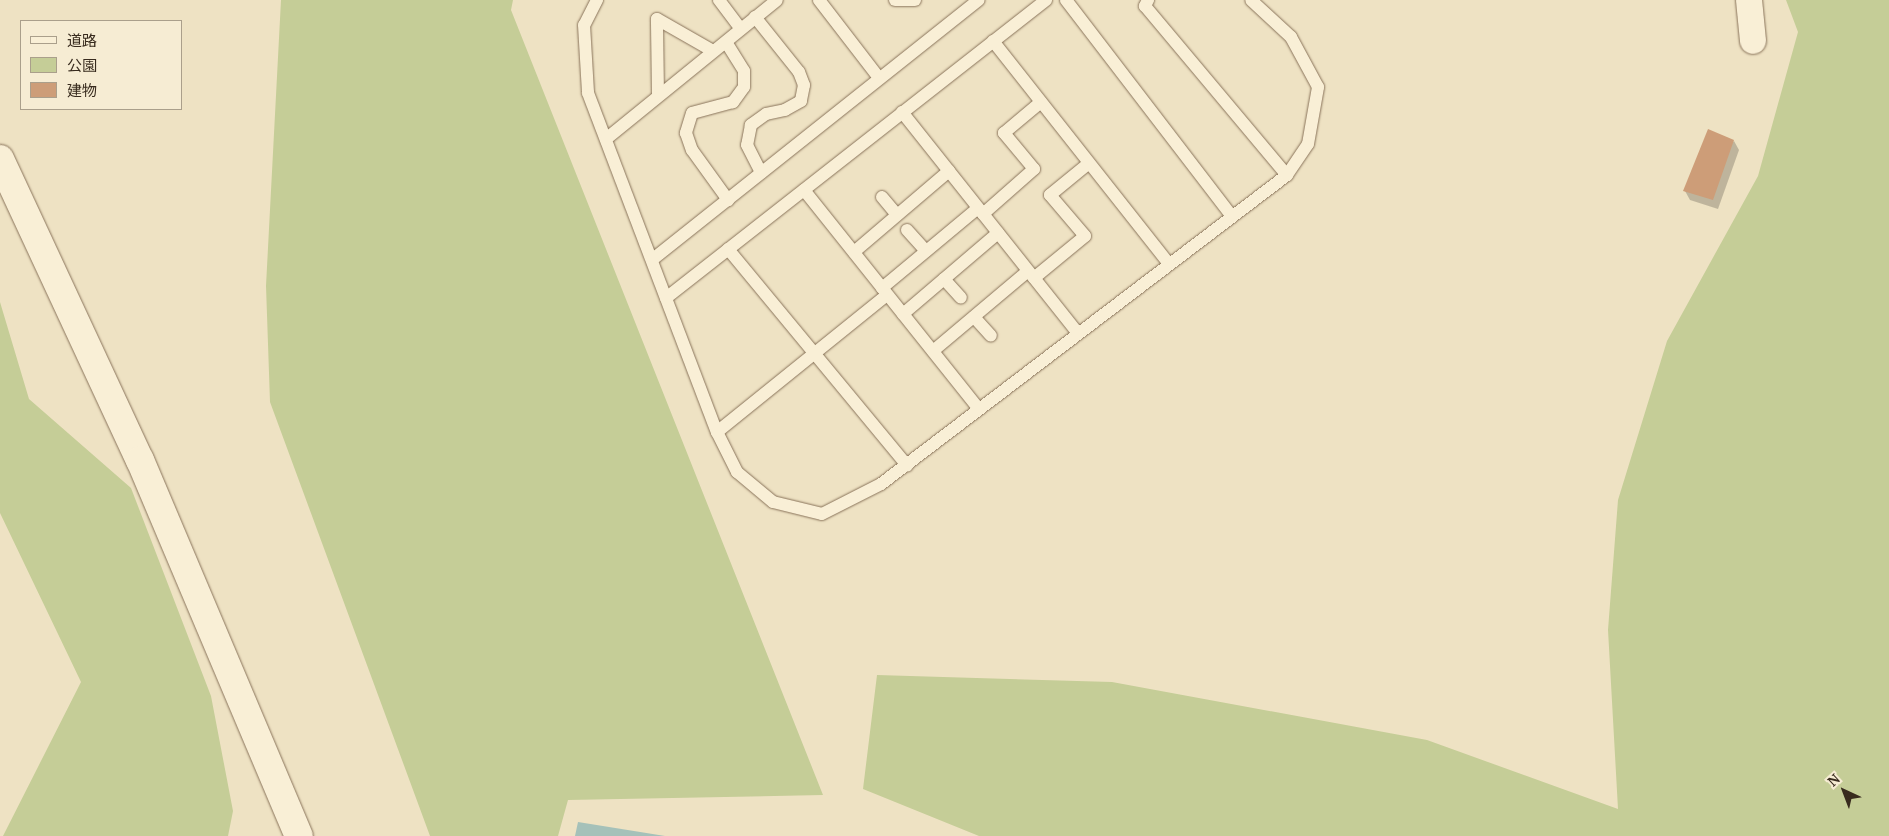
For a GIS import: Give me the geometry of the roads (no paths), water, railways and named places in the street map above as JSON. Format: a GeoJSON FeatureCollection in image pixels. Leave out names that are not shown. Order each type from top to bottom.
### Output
{"type":"FeatureCollection","features":[{"type":"Feature","properties":{"kind":"street"},"geometry":{"type":"LineString","coordinates":[[1749,0],[1752,41]]}},
{"type":"Feature","properties":{"kind":"street"},"geometry":{"type":"LineString","coordinates":[[0,159],[144,469],[299,836]]}},
{"type":"Feature","properties":{"kind":"lane"},"geometry":{"type":"LineString","coordinates":[[597,0],[584,25],[588,93],[654,259],[666,298],[717,432],[738,472],[773,502],[822,514],[881,484],[1287,174],[1308,144],[1318,88],[1291,37],[1251,0]]}},
{"type":"Feature","properties":{"kind":"lane"},"geometry":{"type":"LineString","coordinates":[[719,0],[740,29]]}},
{"type":"Feature","properties":{"kind":"lane"},"geometry":{"type":"LineString","coordinates":[[606,139],[777,0]]}},
{"type":"Feature","properties":{"kind":"lane"},"geometry":{"type":"LineString","coordinates":[[819,0],[879,78]]}},
{"type":"Feature","properties":{"kind":"lane"},"geometry":{"type":"LineString","coordinates":[[894,0],[916,0]]}},
{"type":"Feature","properties":{"kind":"lane"},"geometry":{"type":"LineString","coordinates":[[666,298],[1046,0]]}},
{"type":"Feature","properties":{"kind":"lane"},"geometry":{"type":"LineString","coordinates":[[1066,0],[1232,216]]}},
{"type":"Feature","properties":{"kind":"lane"},"geometry":{"type":"LineString","coordinates":[[1148,0],[1145,6],[1287,174]]}},
{"type":"Feature","properties":{"kind":"lane"},"geometry":{"type":"LineString","coordinates":[[654,259],[972,2]]}},
{"type":"Feature","properties":{"kind":"lane"},"geometry":{"type":"LineString","coordinates":[[756,18],[799,72],[804,85],[801,101],[785,110],[766,114],[751,125],[747,144],[761,173]]}},
{"type":"Feature","properties":{"kind":"lane"},"geometry":{"type":"LineString","coordinates":[[658,95],[657,19],[713,51]]}},
{"type":"Feature","properties":{"kind":"lane"},"geometry":{"type":"LineString","coordinates":[[993,41],[1170,264]]}},
{"type":"Feature","properties":{"kind":"lane"},"geometry":{"type":"LineString","coordinates":[[726,42],[744,70],[744,87],[733,102],[692,113],[686,132],[692,150],[728,200]]}},
{"type":"Feature","properties":{"kind":"lane"},"geometry":{"type":"LineString","coordinates":[[717,432],[814,353],[885,291],[926,251],[1034,169],[1004,133],[1041,102]]}},
{"type":"Feature","properties":{"kind":"lane"},"geometry":{"type":"LineString","coordinates":[[902,112],[1078,333]]}},
{"type":"Feature","properties":{"kind":"lane"},"geometry":{"type":"LineString","coordinates":[[933,352],[974,317],[1085,236],[1050,195],[1089,163]]}},
{"type":"Feature","properties":{"kind":"lane"},"geometry":{"type":"LineString","coordinates":[[854,252],[949,171]]}},
{"type":"Feature","properties":{"kind":"lane"},"geometry":{"type":"LineString","coordinates":[[804,190],[979,409]]}},
{"type":"Feature","properties":{"kind":"lane"},"geometry":{"type":"LineString","coordinates":[[882,197],[897,215]]}},
{"type":"Feature","properties":{"kind":"lane"},"geometry":{"type":"LineString","coordinates":[[907,230],[926,251]]}},
{"type":"Feature","properties":{"kind":"lane"},"geometry":{"type":"LineString","coordinates":[[903,314],[998,233]]}},
{"type":"Feature","properties":{"kind":"lane"},"geometry":{"type":"LineString","coordinates":[[728,249],[906,465]]}},
{"type":"Feature","properties":{"kind":"lane"},"geometry":{"type":"LineString","coordinates":[[944,279],[961,298]]}},
{"type":"Feature","properties":{"kind":"lane"},"geometry":{"type":"LineString","coordinates":[[974,317],[991,336]]}},
{"type":"Feature","properties":{"kind":"water"},"geometry":{"type":"Polygon","coordinates":[[[578,822],[665,836],[575,836],[578,822]]]}}]}
